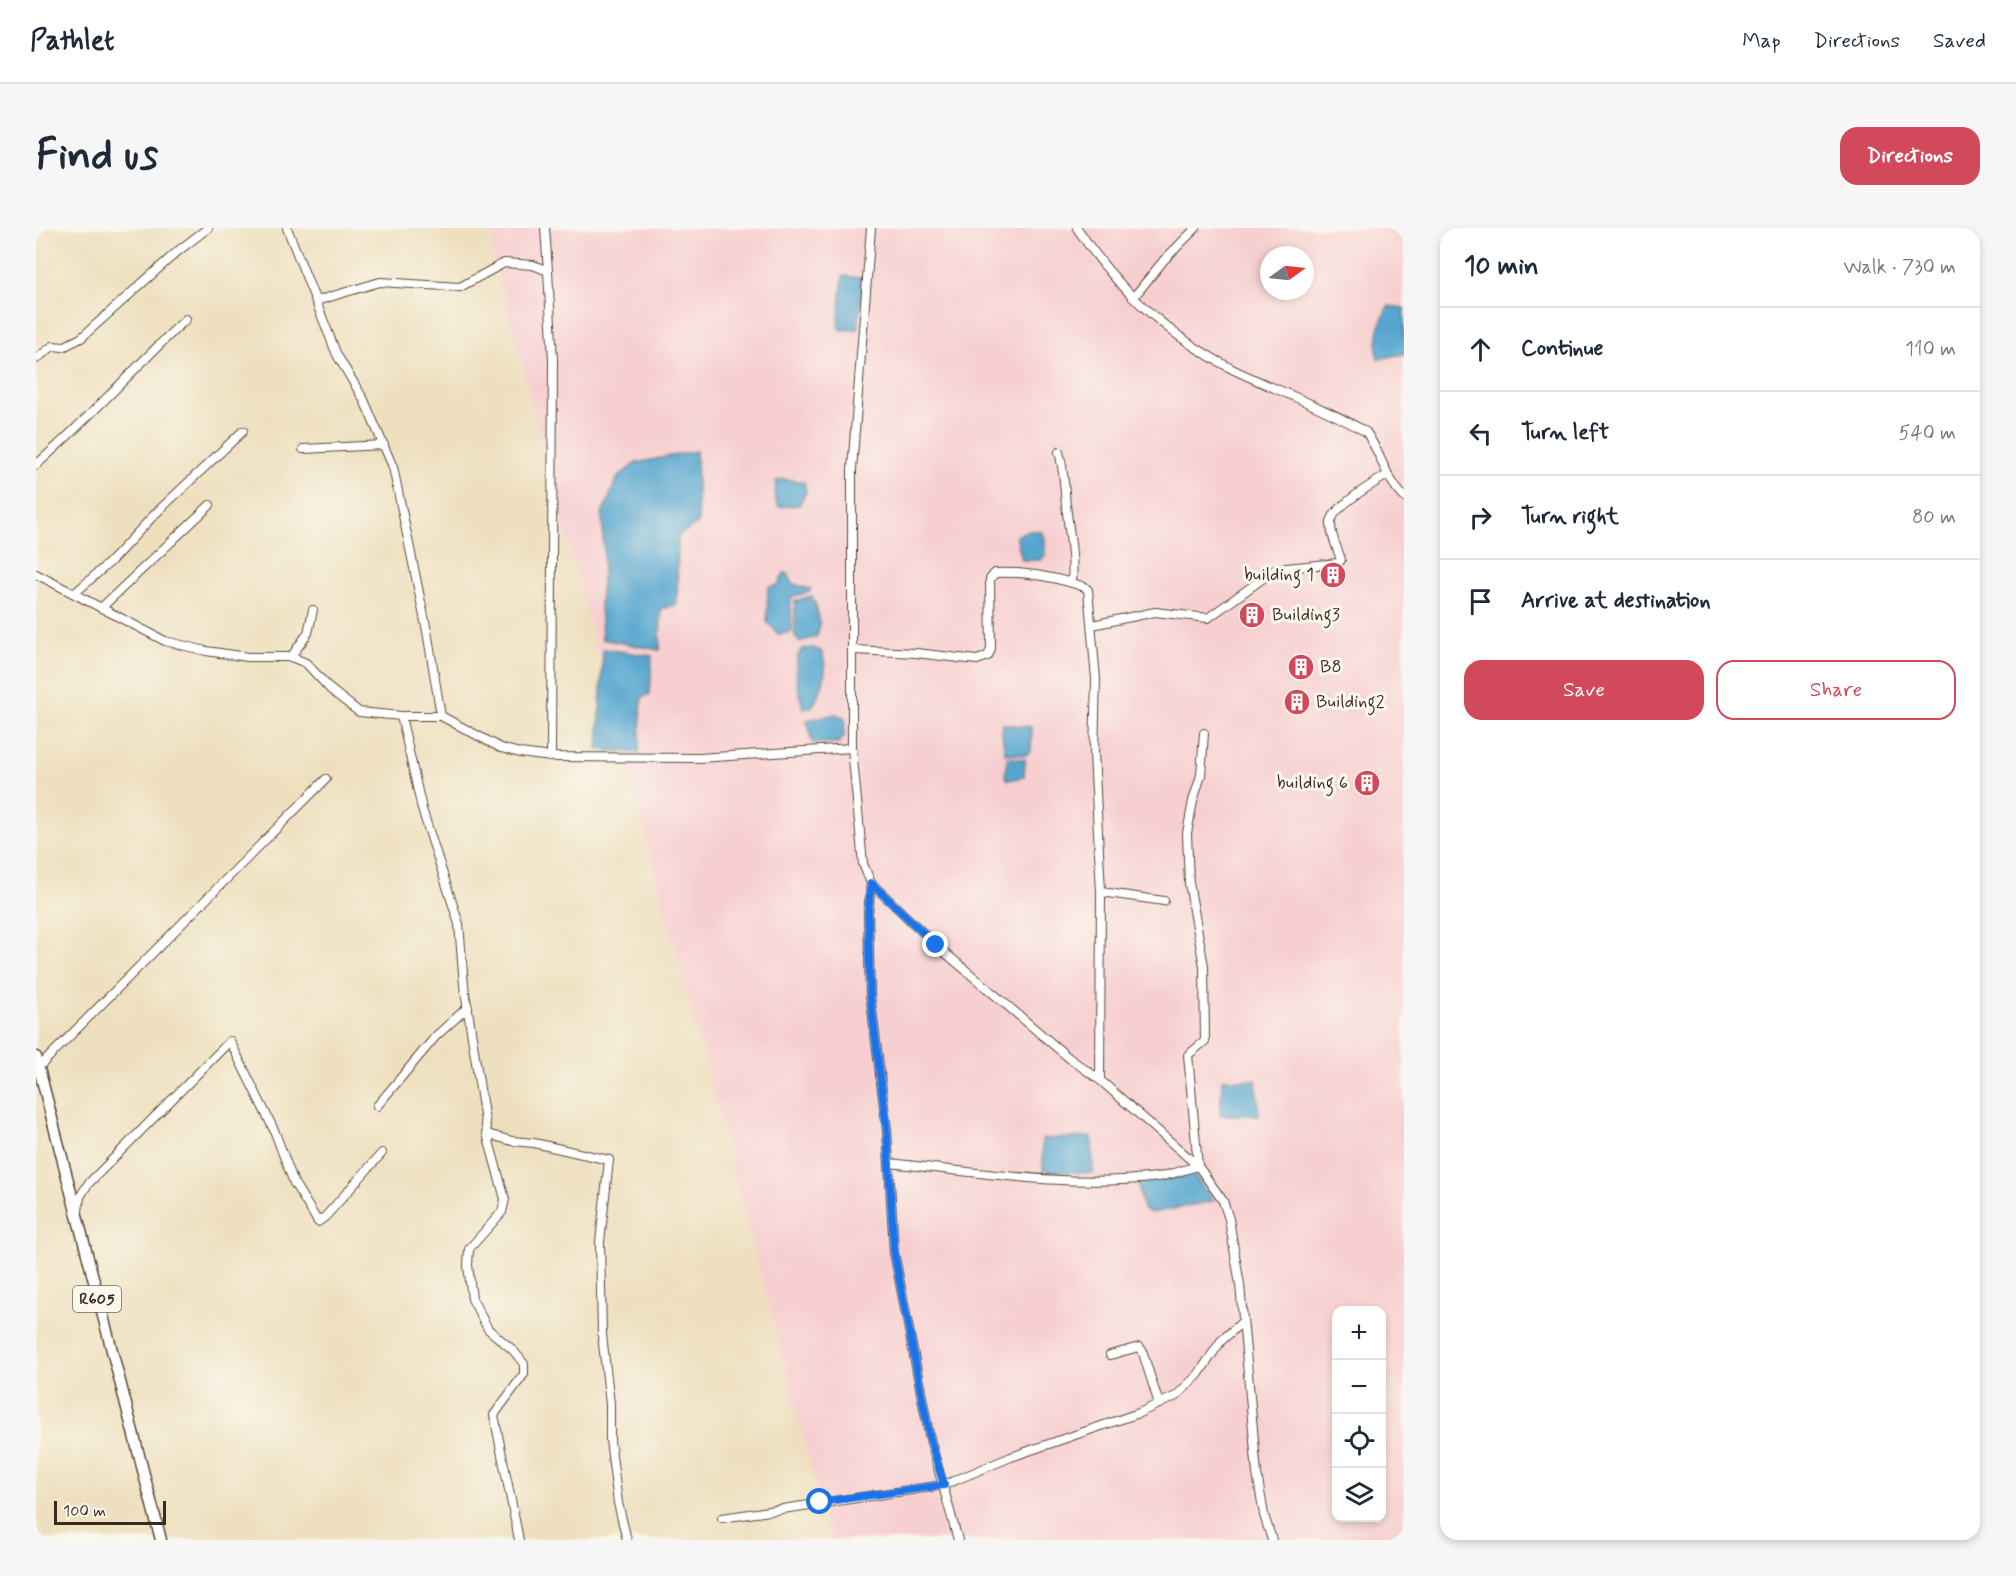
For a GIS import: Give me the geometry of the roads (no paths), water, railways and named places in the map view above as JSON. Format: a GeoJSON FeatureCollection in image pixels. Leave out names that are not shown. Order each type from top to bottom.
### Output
{"type":"FeatureCollection","features":[{"type":"Feature","properties":{"kind":"main road","name":"R605"},"geometry":{"type":"LineString","coordinates":[[37,1062],[161,1540]]}},
{"type":"Feature","properties":{"kind":"street"},"geometry":{"type":"LineString","coordinates":[[36,359],[53,346],[63,347],[81,338],[208,228]]}},
{"type":"Feature","properties":{"kind":"street"},"geometry":{"type":"LineString","coordinates":[[287,228],[337,355],[364,400],[384,446],[403,504],[441,716]]}},
{"type":"Feature","properties":{"kind":"street"},"geometry":{"type":"LineString","coordinates":[[545,228],[553,360],[551,757]]}},
{"type":"Feature","properties":{"kind":"street"},"geometry":{"type":"LineString","coordinates":[[871,228],[852,469],[854,651],[852,748],[863,864],[871,883],[936,945],[1060,1051],[1100,1080],[1198,1166],[1215,1186],[1229,1219],[1257,1474],[1264,1515],[1272,1540]]}},
{"type":"Feature","properties":{"kind":"street"},"geometry":{"type":"LineString","coordinates":[[1077,228],[1096,258],[1133,298],[1193,347],[1366,432],[1375,445],[1387,474],[1404,497]]}},
{"type":"Feature","properties":{"kind":"street"},"geometry":{"type":"LineString","coordinates":[[1133,298],[1196,228]]}},
{"type":"Feature","properties":{"kind":"street"},"geometry":{"type":"LineString","coordinates":[[316,301],[380,282],[460,286],[504,263],[533,265],[548,271]]}},
{"type":"Feature","properties":{"kind":"street"},"geometry":{"type":"LineString","coordinates":[[36,465],[78,429],[133,368],[186,319]]}},
{"type":"Feature","properties":{"kind":"street"},"geometry":{"type":"LineString","coordinates":[[75,593],[110,562],[155,514],[243,431]]}},
{"type":"Feature","properties":{"kind":"street"},"geometry":{"type":"LineString","coordinates":[[303,448],[384,446]]}},
{"type":"Feature","properties":{"kind":"street"},"geometry":{"type":"LineString","coordinates":[[1059,452],[1064,473],[1066,511],[1073,548],[1072,582]]}},
{"type":"Feature","properties":{"kind":"street"},"geometry":{"type":"LineString","coordinates":[[1092,625],[1155,612],[1208,618],[1276,569],[1338,563],[1341,560],[1331,527],[1333,516],[1356,495],[1387,474]]}},
{"type":"Feature","properties":{"kind":"street"},"geometry":{"type":"LineString","coordinates":[[101,608],[210,505]]}},
{"type":"Feature","properties":{"kind":"street"},"geometry":{"type":"LineString","coordinates":[[854,651],[983,659],[991,649],[990,579],[995,573],[1048,576],[1085,587],[1090,595],[1096,680],[1094,753],[1101,892],[1100,1080]]}},
{"type":"Feature","properties":{"kind":"street"},"geometry":{"type":"LineString","coordinates":[[36,574],[165,641],[206,651],[248,657],[291,657],[306,663],[331,690],[359,712],[401,716],[441,716],[501,748],[551,757],[699,758],[852,748]]}},
{"type":"Feature","properties":{"kind":"street"},"geometry":{"type":"LineString","coordinates":[[291,657],[308,633],[313,610]]}},
{"type":"Feature","properties":{"kind":"street"},"geometry":{"type":"LineString","coordinates":[[401,716],[422,809],[459,924],[468,1007],[487,1134],[505,1206],[469,1249],[468,1265],[472,1299],[480,1316],[488,1329],[513,1350],[525,1368],[525,1374],[494,1415],[519,1540]]}},
{"type":"Feature","properties":{"kind":"street"},"geometry":{"type":"LineString","coordinates":[[1198,1166],[1188,1055],[1205,1041],[1206,993],[1200,937],[1189,883],[1187,833],[1201,775],[1204,733]]}},
{"type":"Feature","properties":{"kind":"street"},"geometry":{"type":"LineString","coordinates":[[37,1062],[326,779]]}},
{"type":"Feature","properties":{"kind":"street"},"geometry":{"type":"LineString","coordinates":[[871,883],[868,913],[870,994],[882,1086],[894,1252],[930,1439],[958,1540]]}},
{"type":"Feature","properties":{"kind":"street"},"geometry":{"type":"LineString","coordinates":[[1101,892],[1164,902]]}},
{"type":"Feature","properties":{"kind":"street"},"geometry":{"type":"LineString","coordinates":[[377,1106],[436,1036],[468,1007]]}},
{"type":"Feature","properties":{"kind":"street"},"geometry":{"type":"LineString","coordinates":[[76,1218],[80,1197],[88,1184],[230,1041],[273,1130],[294,1183],[318,1222],[382,1153]]}},
{"type":"Feature","properties":{"kind":"street"},"geometry":{"type":"LineString","coordinates":[[487,1134],[512,1142],[534,1143],[609,1160],[600,1242],[602,1335],[610,1404],[610,1440],[618,1503],[627,1540]]}},
{"type":"Feature","properties":{"kind":"street"},"geometry":{"type":"LineString","coordinates":[[889,1163],[1017,1176],[1100,1180],[1160,1177],[1198,1166]]}},
{"type":"Feature","properties":{"kind":"street"},"geometry":{"type":"LineString","coordinates":[[722,1518],[944,1485],[1011,1456],[1139,1413],[1176,1396],[1221,1341],[1242,1322]]}},
{"type":"Feature","properties":{"kind":"street"},"geometry":{"type":"LineString","coordinates":[[1110,1355],[1139,1347],[1142,1350],[1159,1404]]}},
{"type":"Feature","properties":{"kind":"water"},"geometry":{"type":"Polygon","coordinates":[[[843,276],[863,278],[858,329],[841,330],[838,326],[843,276]]]}},
{"type":"Feature","properties":{"kind":"water"},"geometry":{"type":"Polygon","coordinates":[[[1388,306],[1404,308],[1404,354],[1378,359],[1378,332],[1388,306]]]}},
{"type":"Feature","properties":{"kind":"water"},"geometry":{"type":"Polygon","coordinates":[[[696,451],[698,523],[678,536],[677,604],[661,609],[660,650],[602,639],[600,606],[604,554],[602,514],[618,477],[636,463],[696,451]]]}},
{"type":"Feature","properties":{"kind":"water"},"geometry":{"type":"Polygon","coordinates":[[[783,479],[804,482],[806,492],[799,505],[779,507],[775,499],[776,481],[783,479]]]}},
{"type":"Feature","properties":{"kind":"water"},"geometry":{"type":"Polygon","coordinates":[[[1027,531],[1040,531],[1045,537],[1045,556],[1040,560],[1022,560],[1016,536],[1027,531]]]}},
{"type":"Feature","properties":{"kind":"water"},"geometry":{"type":"Polygon","coordinates":[[[784,573],[788,574],[793,584],[811,589],[810,592],[791,597],[792,632],[778,634],[767,622],[768,587],[778,585],[784,573]]]}},
{"type":"Feature","properties":{"kind":"water"},"geometry":{"type":"Polygon","coordinates":[[[812,596],[819,616],[818,633],[816,637],[799,642],[795,637],[795,601],[812,596]]]}},
{"type":"Feature","properties":{"kind":"water"},"geometry":{"type":"Polygon","coordinates":[[[813,648],[821,651],[824,658],[824,680],[811,708],[803,708],[796,677],[798,655],[802,649],[813,648]]]}},
{"type":"Feature","properties":{"kind":"water"},"geometry":{"type":"Polygon","coordinates":[[[603,649],[652,656],[650,694],[642,697],[639,753],[598,750],[603,649]]]}},
{"type":"Feature","properties":{"kind":"water"},"geometry":{"type":"Polygon","coordinates":[[[836,714],[845,719],[844,737],[839,743],[812,743],[807,720],[836,714]]]}},
{"type":"Feature","properties":{"kind":"water"},"geometry":{"type":"Polygon","coordinates":[[[1003,724],[1032,727],[1031,751],[1026,755],[1005,754],[1003,724]]]}},
{"type":"Feature","properties":{"kind":"water"},"geometry":{"type":"Polygon","coordinates":[[[1007,758],[1025,759],[1024,777],[1008,780],[1005,777],[1007,758]]]}},
{"type":"Feature","properties":{"kind":"water"},"geometry":{"type":"Polygon","coordinates":[[[1222,1079],[1256,1080],[1259,1115],[1220,1115],[1222,1079]]]}},
{"type":"Feature","properties":{"kind":"water"},"geometry":{"type":"Polygon","coordinates":[[[1092,1137],[1093,1173],[1043,1171],[1042,1139],[1092,1137]]]}},
{"type":"Feature","properties":{"kind":"water"},"geometry":{"type":"Polygon","coordinates":[[[1193,1174],[1214,1201],[1151,1213],[1143,1209],[1138,1184],[1193,1174]]]}},
{"type":"Feature","properties":{"kind":"place","name":"building 1"},"geometry":{"type":"Point","coordinates":[1333,575]}},
{"type":"Feature","properties":{"kind":"place","name":"Building3"},"geometry":{"type":"Point","coordinates":[1252,615]}},
{"type":"Feature","properties":{"kind":"place","name":"B8"},"geometry":{"type":"Point","coordinates":[1301,667]}},
{"type":"Feature","properties":{"kind":"place","name":"Building2"},"geometry":{"type":"Point","coordinates":[1297,702]}},
{"type":"Feature","properties":{"kind":"place","name":"building 6"},"geometry":{"type":"Point","coordinates":[1367,783]}}]}
